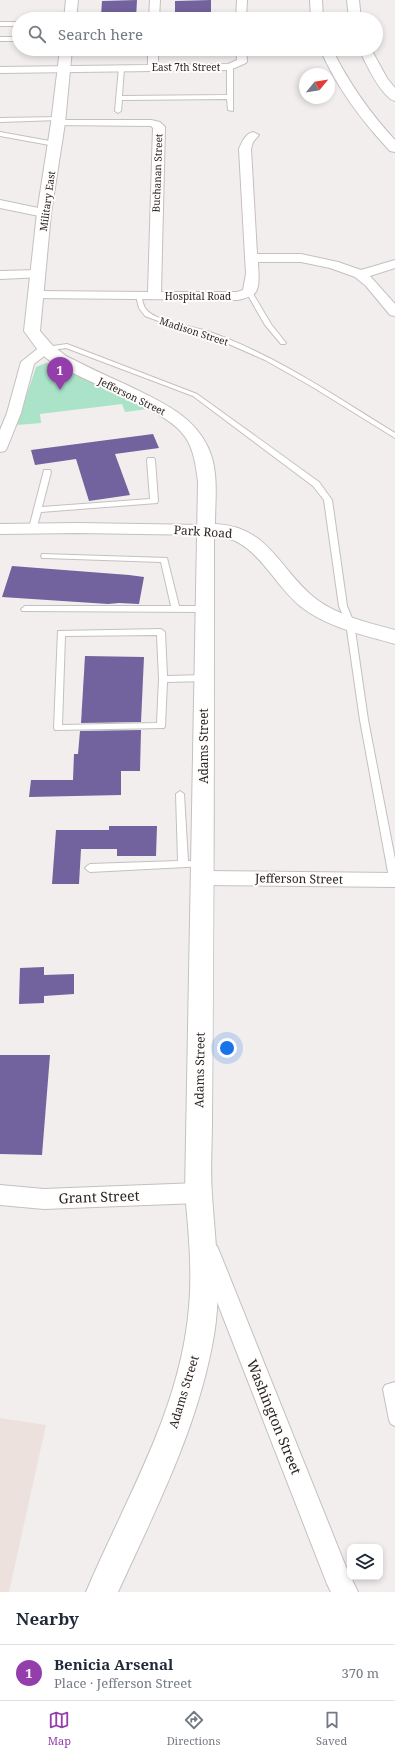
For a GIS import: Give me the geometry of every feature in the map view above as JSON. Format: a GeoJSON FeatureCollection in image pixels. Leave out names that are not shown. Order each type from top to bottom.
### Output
{"type":"FeatureCollection","features":[{"type":"Feature","properties":{"kind":"main road"},"geometry":{"type":"LineString","coordinates":[[71,12],[72,0]]}},
{"type":"Feature","properties":{"kind":"main road"},"geometry":{"type":"LineString","coordinates":[[316,0],[317,12]]}},
{"type":"Feature","properties":{"kind":"main road"},"geometry":{"type":"LineString","coordinates":[[353,0],[354,12]]}},
{"type":"Feature","properties":{"kind":"main road","name":"Military East"},"geometry":{"type":"LineString","coordinates":[[46,349],[32,331],[44,213],[55,144],[65,56]]}},
{"type":"Feature","properties":{"kind":"main road"},"geometry":{"type":"LineString","coordinates":[[329,56],[347,92],[371,123],[395,148]]}},
{"type":"Feature","properties":{"kind":"main road"},"geometry":{"type":"LineString","coordinates":[[369,56],[381,79],[395,97]]}},
{"type":"Feature","properties":{"kind":"main road","name":"Jefferson Street"},"geometry":{"type":"LineString","coordinates":[[46,349],[60,360],[164,410],[176,418],[193,435],[204,454],[207,476],[205,530]]}},
{"type":"Feature","properties":{"kind":"main road","name":"Adams Street"},"geometry":{"type":"LineString","coordinates":[[102,1592],[163,1456],[186,1395],[200,1335],[205,1286],[204,1242],[198,1193],[196,869],[204,678],[205,530]]}},
{"type":"Feature","properties":{"kind":"main road","name":"Park Road"},"geometry":{"type":"LineString","coordinates":[[205,530],[221,530],[238,534],[251,541],[297,593],[322,613],[395,637]]}},
{"type":"Feature","properties":{"kind":"street"},"geometry":{"type":"LineString","coordinates":[[154,12],[155,0]]}},
{"type":"Feature","properties":{"kind":"street"},"geometry":{"type":"LineString","coordinates":[[241,12],[242,0]]}},
{"type":"Feature","properties":{"kind":"street"},"geometry":{"type":"LineString","coordinates":[[153,56],[153,68]]}},
{"type":"Feature","properties":{"kind":"street"},"geometry":{"type":"LineString","coordinates":[[230,67],[242,61],[242,56]]}},
{"type":"Feature","properties":{"kind":"street","name":"East 7th Street"},"geometry":{"type":"LineString","coordinates":[[0,70],[230,67]]}},
{"type":"Feature","properties":{"kind":"street","name":"Buchanan Street"},"geometry":{"type":"LineString","coordinates":[[58,121],[151,123],[159,127],[154,296]]}},
{"type":"Feature","properties":{"kind":"street"},"geometry":{"type":"LineString","coordinates":[[253,135],[248,141],[245,149],[250,258],[313,260],[334,265],[360,274],[371,283],[395,312]]}},
{"type":"Feature","properties":{"kind":"street"},"geometry":{"type":"LineString","coordinates":[[0,204],[44,213]]}},
{"type":"Feature","properties":{"kind":"street","name":"Hospital Road"},"geometry":{"type":"LineString","coordinates":[[0,275],[37,283],[139,296],[238,296],[249,292],[252,274],[250,258]]}},
{"type":"Feature","properties":{"kind":"street"},"geometry":{"type":"LineString","coordinates":[[360,274],[376,271],[395,264]]}},
{"type":"Feature","properties":{"kind":"street"},"geometry":{"type":"LineString","coordinates":[[0,448],[14,413],[28,362],[46,349]]}},
{"type":"Feature","properties":{"kind":"street","name":"Park Road"},"geometry":{"type":"LineString","coordinates":[[0,529],[205,530]]}},
{"type":"Feature","properties":{"kind":"street","name":"Jefferson Street"},"geometry":{"type":"LineString","coordinates":[[196,869],[395,881]]}},
{"type":"Feature","properties":{"kind":"street","name":"Grant Street"},"geometry":{"type":"LineString","coordinates":[[0,1196],[44,1199],[198,1193]]}},
{"type":"Feature","properties":{"kind":"street","name":"Washington Street"},"geometry":{"type":"LineString","coordinates":[[204,1242],[334,1568],[345,1592]]}},
{"type":"Feature","properties":{"kind":"lane"},"geometry":{"type":"LineString","coordinates":[[0,24],[12,24]]}},
{"type":"Feature","properties":{"kind":"lane"},"geometry":{"type":"LineString","coordinates":[[0,39],[12,39]]}},
{"type":"Feature","properties":{"kind":"lane","name":"East 7th Street"},"geometry":{"type":"LineString","coordinates":[[230,67],[231,110]]}},
{"type":"Feature","properties":{"kind":"lane"},"geometry":{"type":"LineString","coordinates":[[118,111],[121,68]]}},
{"type":"Feature","properties":{"kind":"lane"},"geometry":{"type":"LineString","coordinates":[[119,98],[230,97]]}},
{"type":"Feature","properties":{"kind":"lane"},"geometry":{"type":"LineString","coordinates":[[0,120],[58,121]]}},
{"type":"Feature","properties":{"kind":"lane"},"geometry":{"type":"LineString","coordinates":[[0,134],[55,144]]}},
{"type":"Feature","properties":{"kind":"lane"},"geometry":{"type":"LineString","coordinates":[[249,292],[262,319],[274,335],[283,343]]}},
{"type":"Feature","properties":{"kind":"lane","name":"Madison Street"},"geometry":{"type":"LineString","coordinates":[[139,296],[140,304],[144,311],[151,317],[203,331],[260,356],[286,369],[395,436]]}},
{"type":"Feature","properties":{"kind":"lane"},"geometry":{"type":"LineString","coordinates":[[46,349],[67,346],[195,395],[316,484],[328,500],[343,606],[350,623],[364,720],[395,881]]}},
{"type":"Feature","properties":{"kind":"lane"},"geometry":{"type":"LineString","coordinates":[[38,510],[154,501],[151,460]]}},
{"type":"Feature","properties":{"kind":"lane"},"geometry":{"type":"LineString","coordinates":[[33,528],[47,472]]}},
{"type":"Feature","properties":{"kind":"lane"},"geometry":{"type":"LineString","coordinates":[[45,556],[164,560],[176,609]]}},
{"type":"Feature","properties":{"kind":"lane"},"geometry":{"type":"LineString","coordinates":[[24,609],[205,609]]}},
{"type":"Feature","properties":{"kind":"lane"},"geometry":{"type":"LineString","coordinates":[[161,632],[163,679],[160,726],[58,728],[61,633],[161,632]]}},
{"type":"Feature","properties":{"kind":"lane"},"geometry":{"type":"LineString","coordinates":[[163,679],[204,678]]}},
{"type":"Feature","properties":{"kind":"lane"},"geometry":{"type":"LineString","coordinates":[[90,868],[196,869],[180,794]]}},
{"type":"Feature","properties":{"kind":"lane"},"geometry":{"type":"LineString","coordinates":[[395,1388],[389,1389],[395,1420]]}},
{"type":"Feature","properties":{"kind":"shaded area"},"geometry":{"type":"Polygon","coordinates":[[[0,1418],[46,1425],[9,1592],[0,1592],[0,1418]]]}},
{"type":"Feature","properties":{"kind":"green space"},"geometry":{"type":"Polygon","coordinates":[[[46,363],[51,363],[148,409],[125,412],[122,404],[40,414],[41,423],[17,425],[36,367],[46,363]]]}},
{"type":"Feature","properties":{"kind":"building"},"geometry":{"type":"Polygon","coordinates":[[[137,0],[136,12],[101,12],[102,1],[137,0]]]}},
{"type":"Feature","properties":{"kind":"building"},"geometry":{"type":"Polygon","coordinates":[[[211,0],[211,12],[175,12],[175,1],[211,0]]]}},
{"type":"Feature","properties":{"kind":"building"},"geometry":{"type":"Polygon","coordinates":[[[153,434],[159,448],[115,454],[130,495],[89,501],[76,459],[35,465],[31,450],[153,434]]]}},
{"type":"Feature","properties":{"kind":"building"},"geometry":{"type":"Polygon","coordinates":[[[12,566],[144,577],[139,604],[108,604],[2,597],[12,566]]]}},
{"type":"Feature","properties":{"kind":"building"},"geometry":{"type":"Polygon","coordinates":[[[85,656],[144,657],[141,722],[81,723],[85,656]]]}},
{"type":"Feature","properties":{"kind":"building"},"geometry":{"type":"Polygon","coordinates":[[[141,730],[140,771],[121,771],[121,795],[29,797],[31,780],[73,780],[74,754],[78,754],[80,731],[141,730]]]}},
{"type":"Feature","properties":{"kind":"building"},"geometry":{"type":"Polygon","coordinates":[[[109,826],[157,826],[156,856],[117,856],[117,849],[81,849],[79,884],[52,884],[56,830],[109,830],[109,826]]]}},
{"type":"Feature","properties":{"kind":"building"},"geometry":{"type":"Polygon","coordinates":[[[44,967],[44,975],[74,974],[74,994],[44,996],[44,1003],[19,1004],[20,968],[44,967]]]}},
{"type":"Feature","properties":{"kind":"building"},"geometry":{"type":"Polygon","coordinates":[[[0,1055],[50,1055],[42,1155],[0,1154],[0,1055]]]}},
{"type":"Feature","properties":{"kind":"place","name":"Benicia Arsenal"},"geometry":{"type":"Point","coordinates":[60,390]}}]}
